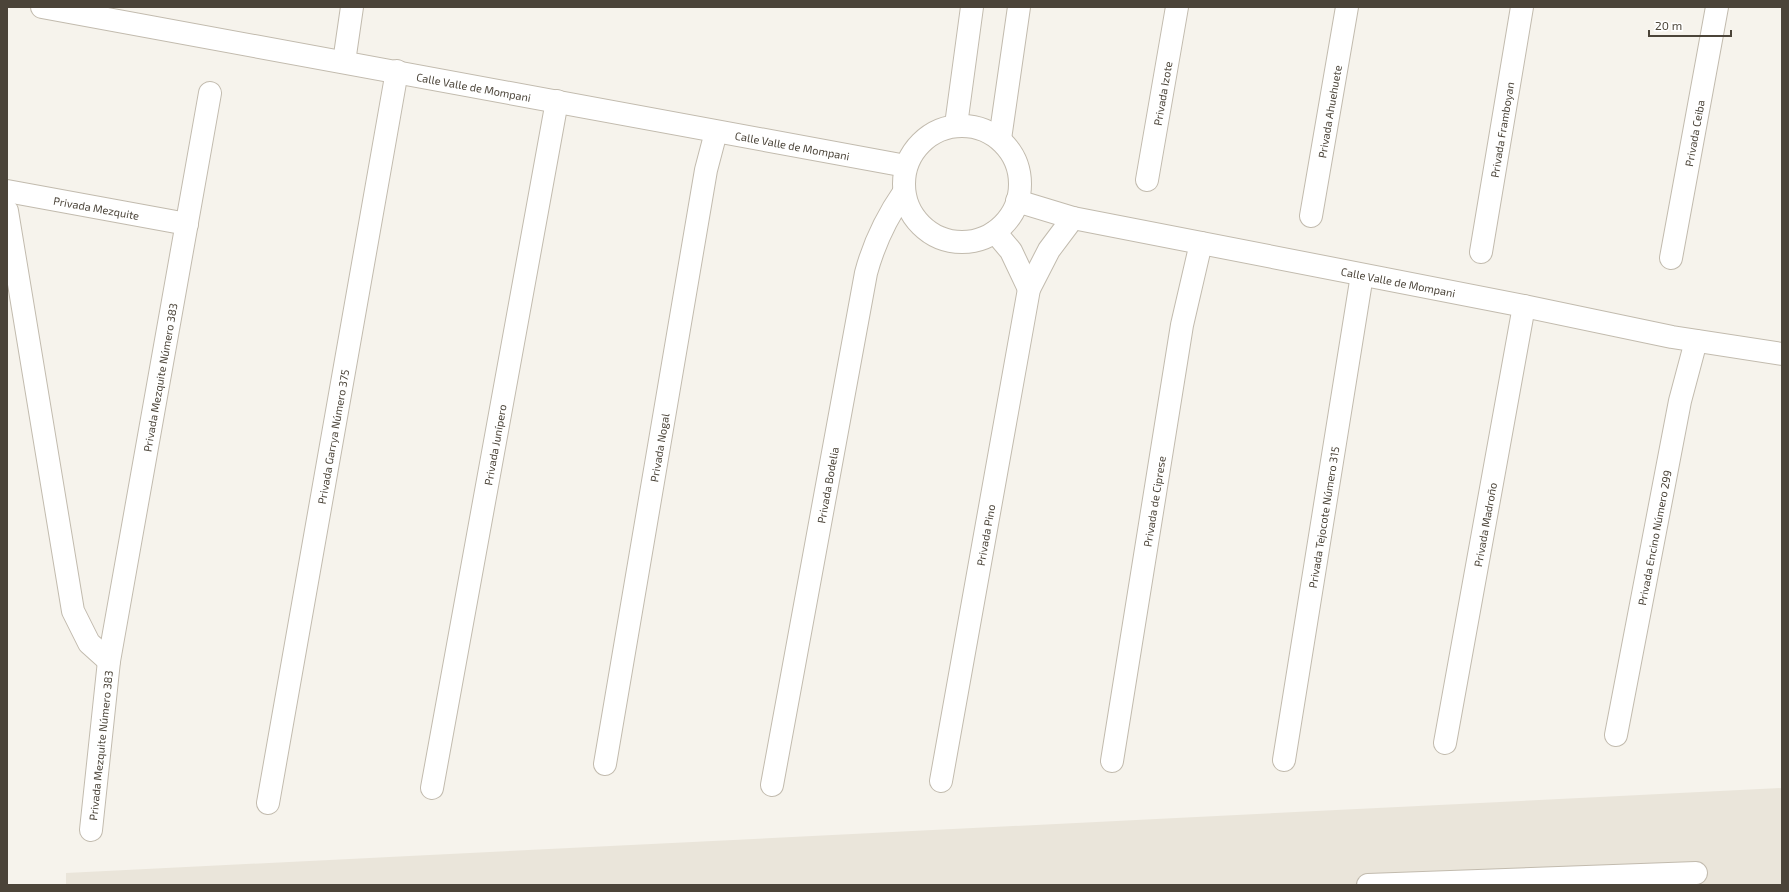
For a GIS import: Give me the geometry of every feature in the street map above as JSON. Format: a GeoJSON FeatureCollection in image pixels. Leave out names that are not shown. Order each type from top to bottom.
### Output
{"type":"FeatureCollection","features":[{"type":"Feature","properties":{"kind":"street","name":"Calle Valle de Mompani"},"geometry":{"type":"LineString","coordinates":[[42,7],[397,71],[716,132],[906,166]]}},
{"type":"Feature","properties":{"kind":"street"},"geometry":{"type":"LineString","coordinates":[[344,62],[352,7]]}},
{"type":"Feature","properties":{"kind":"street"},"geometry":{"type":"LineString","coordinates":[[956,125],[972,7]]}},
{"type":"Feature","properties":{"kind":"street"},"geometry":{"type":"LineString","coordinates":[[1000,139],[1019,7]]}},
{"type":"Feature","properties":{"kind":"street","name":"Privada Izote"},"geometry":{"type":"LineString","coordinates":[[1147,180],[1177,7]]}},
{"type":"Feature","properties":{"kind":"street","name":"Privada Ahuehuete"},"geometry":{"type":"LineString","coordinates":[[1311,216],[1347,7]]}},
{"type":"Feature","properties":{"kind":"street","name":"Privada Framboyan"},"geometry":{"type":"LineString","coordinates":[[1481,252],[1522,7]]}},
{"type":"Feature","properties":{"kind":"street","name":"Privada Ceiba"},"geometry":{"type":"LineString","coordinates":[[1671,258],[1717,7]]}},
{"type":"Feature","properties":{"kind":"street","name":"Privada Garrya Número 375"},"geometry":{"type":"LineString","coordinates":[[268,803],[397,71]]}},
{"type":"Feature","properties":{"kind":"street","name":"Privada Mezquite Número 383"},"geometry":{"type":"LineString","coordinates":[[91,830],[109,661],[210,93]]}},
{"type":"Feature","properties":{"kind":"street","name":"Privada Junípero"},"geometry":{"type":"LineString","coordinates":[[432,788],[557,101]]}},
{"type":"Feature","properties":{"kind":"street"},"geometry":{"type":"LineString","coordinates":[[956,125],[980,128],[1000,139],[1014,157],[1020,179],[1017,201],[1008,219],[995,232],[973,241],[949,241],[928,232],[912,214],[904,192],[906,166],[917,146],[934,132],[956,125]]}},
{"type":"Feature","properties":{"kind":"street","name":"Privada Nogal"},"geometry":{"type":"LineString","coordinates":[[605,764],[706,170],[716,132]]}},
{"type":"Feature","properties":{"kind":"street","name":"Privada Mezquite"},"geometry":{"type":"LineString","coordinates":[[7,191],[187,224]]}},
{"type":"Feature","properties":{"kind":"street","name":"Privada Bodelia"},"geometry":{"type":"LineString","coordinates":[[772,785],[866,273],[879,232],[890,212],[904,192]]}},
{"type":"Feature","properties":{"kind":"street","name":"Calle Valle de Mompani"},"geometry":{"type":"LineString","coordinates":[[1017,201],[1073,218],[1696,341],[1782,354]]}},
{"type":"Feature","properties":{"kind":"street","name":"Privada Mezquite Número 383"},"geometry":{"type":"LineString","coordinates":[[7,211],[73,611],[89,643],[109,661]]}},
{"type":"Feature","properties":{"kind":"street","name":"Privada Pino"},"geometry":{"type":"LineString","coordinates":[[941,781],[1030,288],[1048,250],[1073,218]]}},
{"type":"Feature","properties":{"kind":"street"},"geometry":{"type":"LineString","coordinates":[[995,232],[1011,251],[1030,288]]}},
{"type":"Feature","properties":{"kind":"street","name":"Privada de Ciprese"},"geometry":{"type":"LineString","coordinates":[[1112,760],[1182,326],[1201,243]]}},
{"type":"Feature","properties":{"kind":"street","name":"Privada Tejocote Número 315"},"geometry":{"type":"LineString","coordinates":[[1284,760],[1362,275]]}},
{"type":"Feature","properties":{"kind":"street","name":"Privada Madroño"},"geometry":{"type":"LineString","coordinates":[[1445,743],[1524,306]]}},
{"type":"Feature","properties":{"kind":"street","name":"Privada Encino Número 299"},"geometry":{"type":"LineString","coordinates":[[1616,735],[1680,401],[1696,341]]}},
{"type":"Feature","properties":{"kind":"street"},"geometry":{"type":"LineString","coordinates":[[1368,885],[1696,873]]}},
{"type":"Feature","properties":{"kind":"shaded area"},"geometry":{"type":"Polygon","coordinates":[[[1782,788],[1782,885],[66,885],[66,873],[1782,788]]]}}]}
